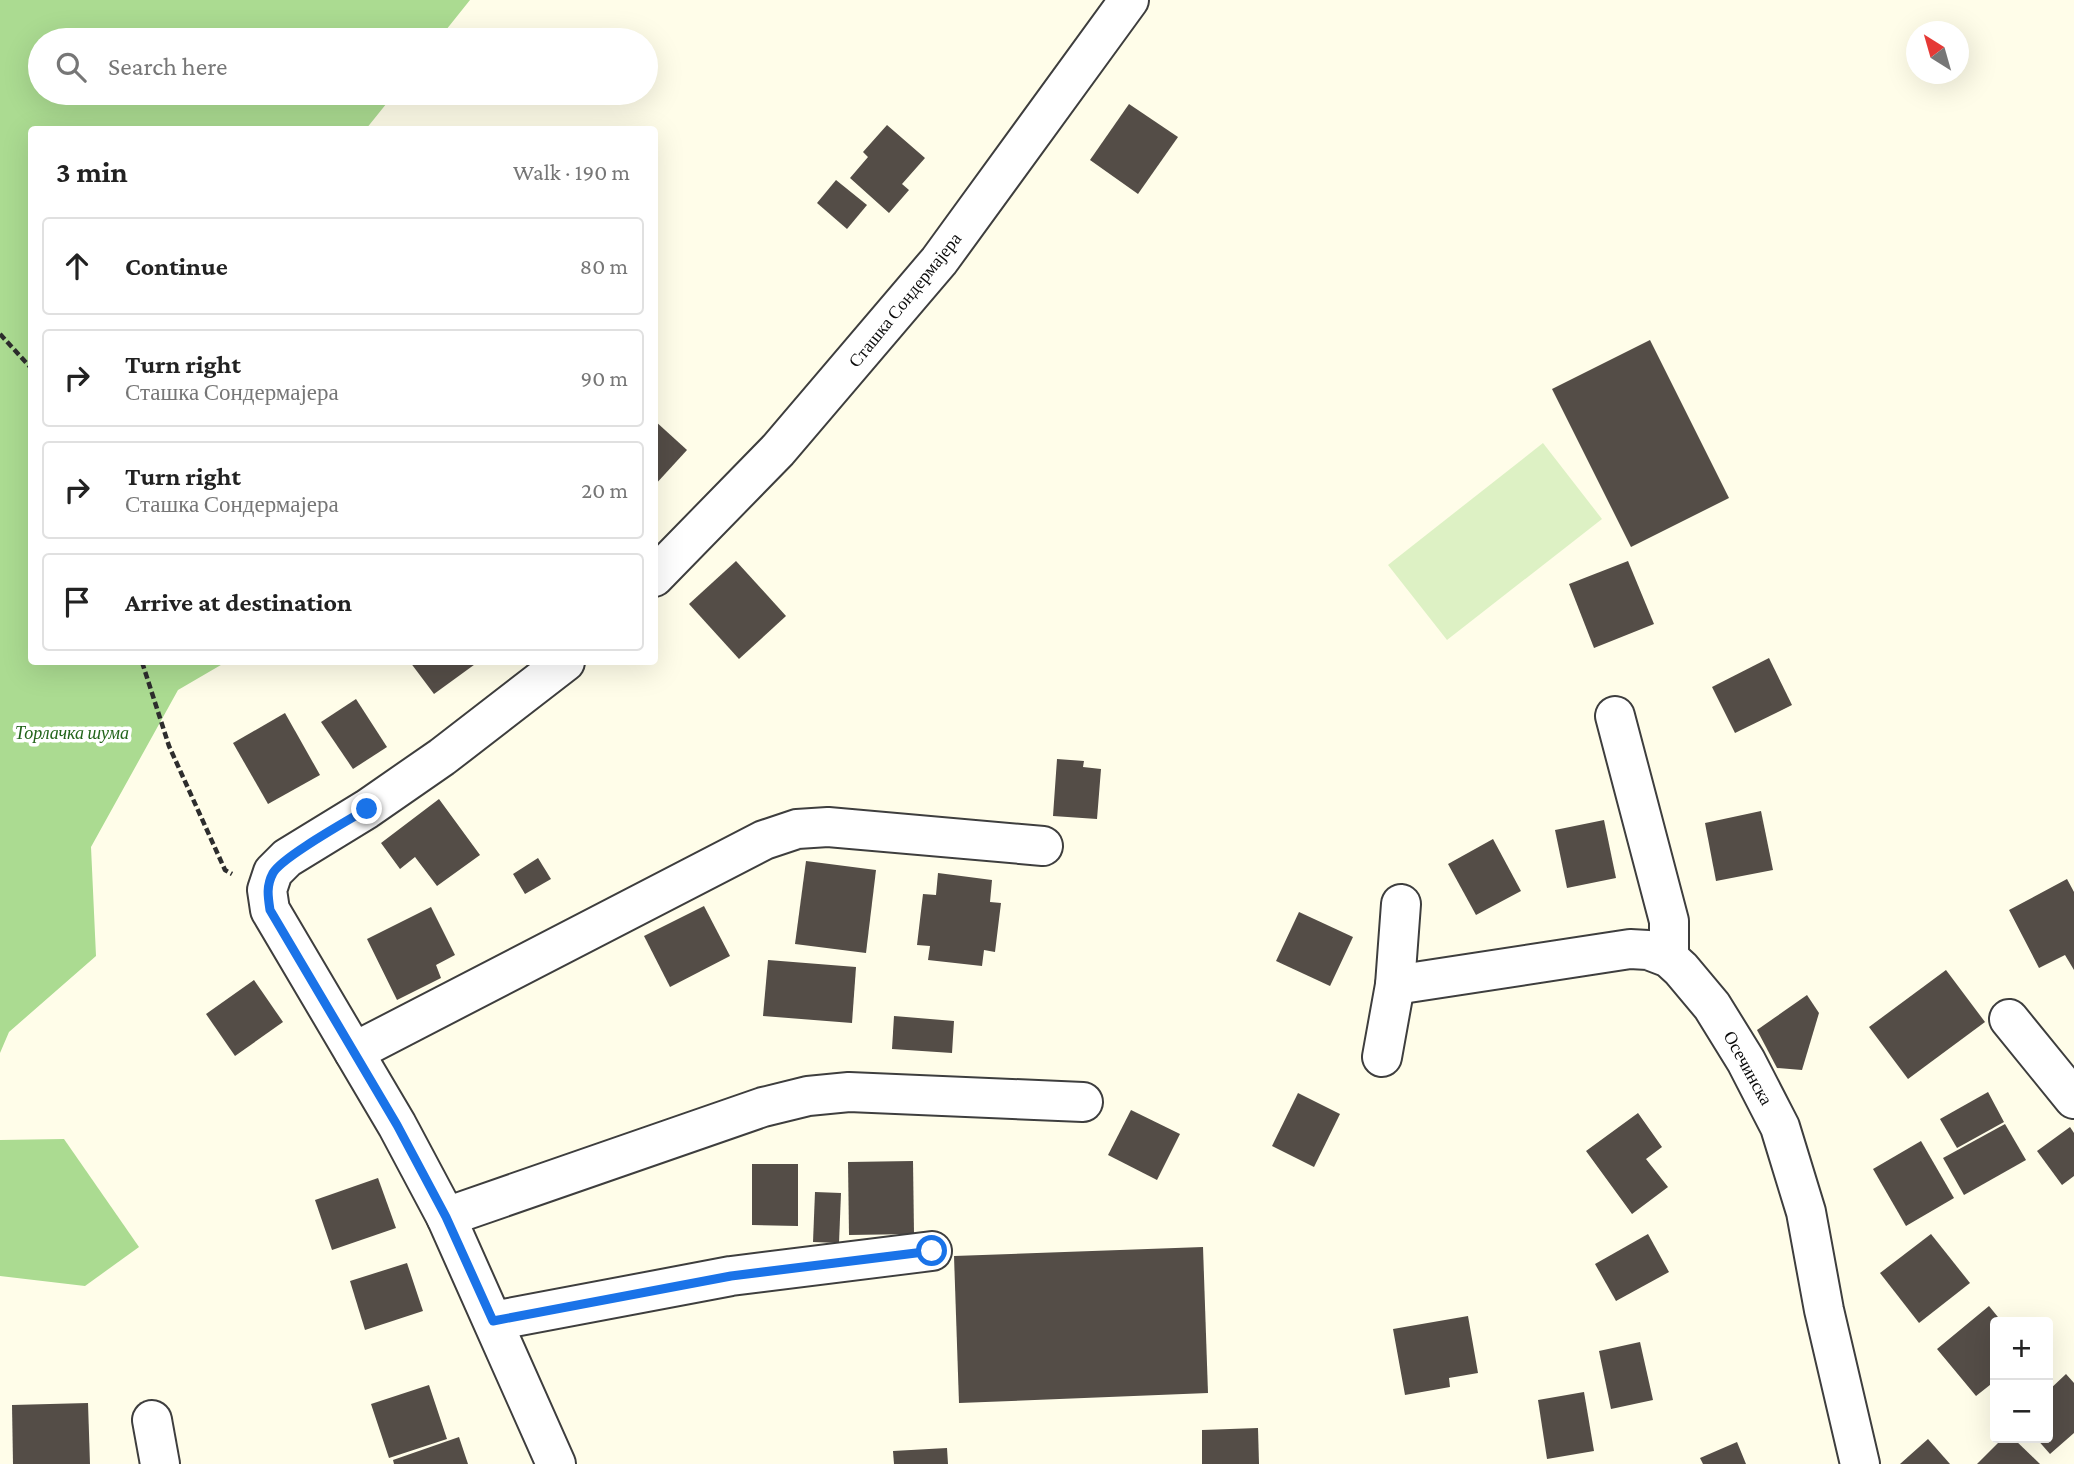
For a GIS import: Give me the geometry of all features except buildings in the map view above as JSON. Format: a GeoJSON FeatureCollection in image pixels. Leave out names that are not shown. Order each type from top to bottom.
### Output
{"type":"FeatureCollection","features":[{"type":"Feature","properties":{"kind":"street","name":"Сташка Сондермајера"},"geometry":{"type":"LineString","coordinates":[[658,573],[778,450],[939,261],[1129,0]]}},
{"type":"Feature","properties":{"kind":"street"},"geometry":{"type":"LineString","coordinates":[[556,1464],[446,1217],[354,1052],[270,910],[267,890],[273,872],[287,858],[367,809],[442,757],[561,665]]}},
{"type":"Feature","properties":{"kind":"street"},"geometry":{"type":"LineString","coordinates":[[1395,985],[1630,949],[1648,950],[1669,958],[1669,921],[1615,716]]}},
{"type":"Feature","properties":{"kind":"street"},"geometry":{"type":"LineString","coordinates":[[354,1052],[764,840],[797,829],[828,827],[1043,846]]}},
{"type":"Feature","properties":{"kind":"street"},"geometry":{"type":"LineString","coordinates":[[1382,1057],[1395,985],[1401,904]]}},
{"type":"Feature","properties":{"kind":"street","name":"Осечинска"},"geometry":{"type":"LineString","coordinates":[[1669,958],[1712,1006],[1746,1061],[1780,1127],[1807,1212],[1824,1310],[1860,1464]]}},
{"type":"Feature","properties":{"kind":"street"},"geometry":{"type":"LineString","coordinates":[[2009,1019],[2074,1099]]}},
{"type":"Feature","properties":{"kind":"street"},"geometry":{"type":"LineString","coordinates":[[446,1217],[763,1107],[808,1096],[849,1092],[1083,1102]]}},
{"type":"Feature","properties":{"kind":"street"},"geometry":{"type":"LineString","coordinates":[[493,1321],[731,1276],[932,1251]]}},
{"type":"Feature","properties":{"kind":"street"},"geometry":{"type":"LineString","coordinates":[[152,1420],[160,1464]]}},
{"type":"Feature","properties":{"kind":"path"},"geometry":{"type":"LineString","coordinates":[[0,334],[28,365]]}},
{"type":"Feature","properties":{"kind":"path"},"geometry":{"type":"LineString","coordinates":[[143,665],[169,746],[225,870],[267,890]]}},
{"type":"Feature","properties":{"kind":"green space","name":"Торлачка шума"},"geometry":{"type":"Polygon","coordinates":[[[0,0],[470,0],[448,28],[28,28],[28,105],[385,105],[368,126],[28,126],[28,665],[221,665],[178,690],[91,847],[96,956],[9,1032],[0,1053],[0,0]]]}},
{"type":"Feature","properties":{"kind":"green space"},"geometry":{"type":"Polygon","coordinates":[[[1543,443],[1602,519],[1447,640],[1388,565],[1543,443]]]}},
{"type":"Feature","properties":{"kind":"green space"},"geometry":{"type":"Polygon","coordinates":[[[64,1139],[139,1247],[85,1286],[0,1276],[0,1140],[64,1139]]]}},
{"type":"Feature","properties":{"kind":"route"},"geometry":{"type":"LineString","coordinates":[[367,809],[287,858],[273,872],[267,890],[270,910],[397,1125],[446,1217],[493,1321],[731,1276],[932,1251]]}}]}
